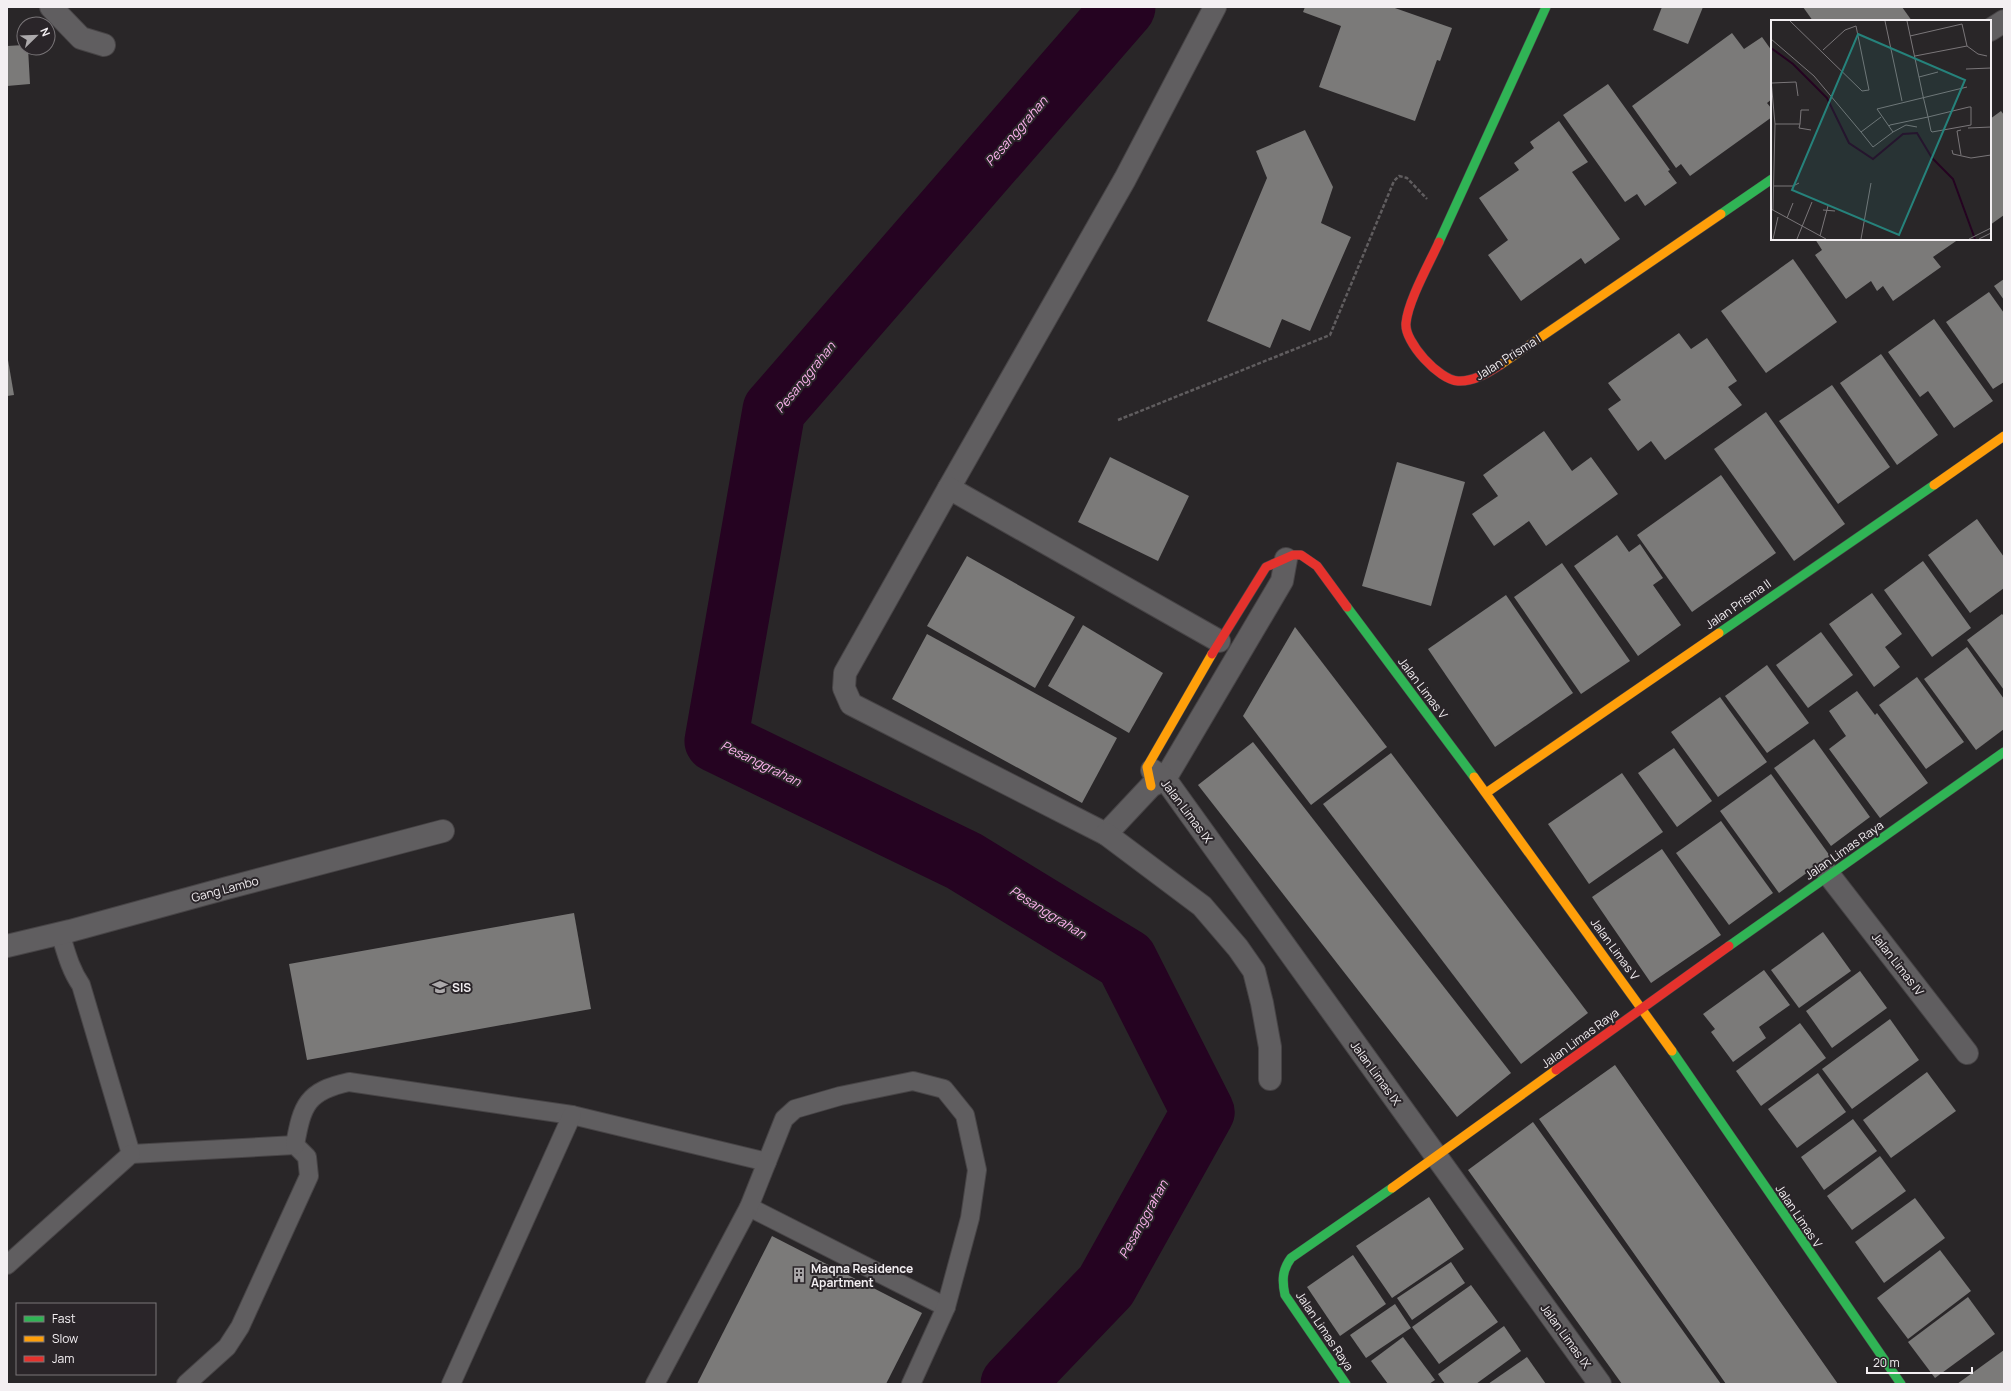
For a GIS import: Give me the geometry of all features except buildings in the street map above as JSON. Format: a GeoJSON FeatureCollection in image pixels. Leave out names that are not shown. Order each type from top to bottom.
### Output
{"type":"FeatureCollection","features":[{"type":"Feature","properties":{"kind":"street"},"geometry":{"type":"LineString","coordinates":[[51,7],[81,38],[104,45]]}},
{"type":"Feature","properties":{"kind":"street"},"geometry":{"type":"LineString","coordinates":[[1215,7],[1125,179],[845,672],[844,688],[851,704],[1106,834],[1202,906],[1238,948],[1254,971],[1270,1046],[1270,1079]]}},
{"type":"Feature","properties":{"kind":"street","name":"Jalan Prisma I"},"geometry":{"type":"LineString","coordinates":[[1546,7],[1407,313],[1406,328],[1412,343],[1436,371],[1454,381],[1470,381],[1491,371],[1771,180]]}},
{"type":"Feature","properties":{"kind":"street"},"geometry":{"type":"LineString","coordinates":[[1991,29],[2004,21]]}},
{"type":"Feature","properties":{"kind":"street","name":"Jalan Prisma II"},"geometry":{"type":"LineString","coordinates":[[1486,793],[2004,436]]}},
{"type":"Feature","properties":{"kind":"street"},"geometry":{"type":"LineString","coordinates":[[949,488],[1219,641]]}},
{"type":"Feature","properties":{"kind":"street","name":"Jalan Limas V"},"geometry":{"type":"LineString","coordinates":[[1154,777],[1219,641],[1266,567],[1293,555],[1301,555],[1317,566],[1486,793],[1642,1007],[1901,1384]]}},
{"type":"Feature","properties":{"kind":"street"},"geometry":{"type":"LineString","coordinates":[[1106,834],[1154,777],[1282,581],[1286,559]]}},
{"type":"Feature","properties":{"kind":"street","name":"Jalan Limas Raya"},"geometry":{"type":"LineString","coordinates":[[1346,1384],[1285,1295],[1281,1281],[1284,1267],[1291,1258],[1436,1157],[1642,1007],[2004,752]]}},
{"type":"Feature","properties":{"kind":"street","name":"Jalan Limas IX"},"geometry":{"type":"LineString","coordinates":[[1154,777],[1436,1157],[1600,1384]]}},
{"type":"Feature","properties":{"kind":"street","name":"Gang Lambo"},"geometry":{"type":"LineString","coordinates":[[7,946],[65,932],[443,831]]}},
{"type":"Feature","properties":{"kind":"street","name":"Jalan Limas IV"},"geometry":{"type":"LineString","coordinates":[[1829,875],[1967,1053]]}},
{"type":"Feature","properties":{"kind":"lane"},"geometry":{"type":"LineString","coordinates":[[65,932],[84,972],[81,985],[131,1154]]}},
{"type":"Feature","properties":{"kind":"lane"},"geometry":{"type":"LineString","coordinates":[[654,1384],[749,1207],[784,1119],[795,1110],[840,1096],[913,1081],[944,1089],[965,1115],[977,1170],[970,1218],[946,1308],[911,1384]]}},
{"type":"Feature","properties":{"kind":"lane"},"geometry":{"type":"LineString","coordinates":[[295,1145],[299,1120],[309,1100],[329,1086],[349,1082],[572,1114],[767,1162]]}},
{"type":"Feature","properties":{"kind":"lane"},"geometry":{"type":"LineString","coordinates":[[451,1384],[572,1114]]}},
{"type":"Feature","properties":{"kind":"lane"},"geometry":{"type":"LineString","coordinates":[[7,1265],[131,1154],[295,1145],[307,1157],[309,1176],[270,1262],[240,1327],[227,1347],[186,1384]]}},
{"type":"Feature","properties":{"kind":"lane"},"geometry":{"type":"LineString","coordinates":[[749,1207],[946,1308]]}},
{"type":"Feature","properties":{"kind":"path"},"geometry":{"type":"LineString","coordinates":[[1118,420],[1330,335],[1394,181],[1400,176],[1407,178],[1448,221]]}},
{"type":"Feature","properties":{"kind":"waterway","name":"Pesanggrahan"},"geometry":{"type":"LineString","coordinates":[[1012,1384],[1106,1286],[1203,1112],[1126,960],[964,861],[716,741],[774,410],[1124,7]]}},
{"type":"Feature","properties":{"kind":"traffic: fast"},"geometry":{"type":"LineString","coordinates":[[1439,242],[1546,7]]}},
{"type":"Feature","properties":{"kind":"traffic: fast"},"geometry":{"type":"LineString","coordinates":[[1721,214],[1771,180]]}},
{"type":"Feature","properties":{"kind":"traffic: fast"},"geometry":{"type":"LineString","coordinates":[[1719,633],[1934,485]]}},
{"type":"Feature","properties":{"kind":"traffic: fast"},"geometry":{"type":"LineString","coordinates":[[1347,607],[1474,777]]}},
{"type":"Feature","properties":{"kind":"traffic: fast"},"geometry":{"type":"LineString","coordinates":[[1729,946],[2004,752]]}},
{"type":"Feature","properties":{"kind":"traffic: fast"},"geometry":{"type":"LineString","coordinates":[[1672,1051],[1901,1384]]}},
{"type":"Feature","properties":{"kind":"traffic: fast"},"geometry":{"type":"LineString","coordinates":[[1346,1384],[1285,1295],[1283,1285],[1284,1271],[1291,1258],[1392,1188]]}},
{"type":"Feature","properties":{"kind":"traffic: slow"},"geometry":{"type":"LineString","coordinates":[[1500,365],[1721,214]]}},
{"type":"Feature","properties":{"kind":"traffic: slow"},"geometry":{"type":"LineString","coordinates":[[1934,485],[2004,436]]}},
{"type":"Feature","properties":{"kind":"traffic: slow"},"geometry":{"type":"LineString","coordinates":[[1486,793],[1719,633]]}},
{"type":"Feature","properties":{"kind":"traffic: slow"},"geometry":{"type":"LineString","coordinates":[[1151,786],[1147,767],[1212,654]]}},
{"type":"Feature","properties":{"kind":"traffic: slow"},"geometry":{"type":"LineString","coordinates":[[1474,777],[1672,1051]]}},
{"type":"Feature","properties":{"kind":"traffic: slow"},"geometry":{"type":"LineString","coordinates":[[1392,1188],[1556,1070]]}},
{"type":"Feature","properties":{"kind":"traffic: jam"},"geometry":{"type":"LineString","coordinates":[[1439,242],[1415,294],[1408,314],[1406,323],[1407,331],[1411,340],[1424,359],[1450,379],[1458,381],[1469,380],[1485,374],[1500,365]]}},
{"type":"Feature","properties":{"kind":"traffic: jam"},"geometry":{"type":"LineString","coordinates":[[1212,654],[1266,567],[1293,555],[1301,555],[1317,566],[1347,607]]}},
{"type":"Feature","properties":{"kind":"traffic: jam"},"geometry":{"type":"LineString","coordinates":[[1556,1070],[1729,946]]}},
{"type":"Feature","properties":{"kind":"place","name":"SIS"},"geometry":{"type":"Point","coordinates":[440,987]}},
{"type":"Feature","properties":{"kind":"place","name":"Maqna Residence Apartment"},"geometry":{"type":"Point","coordinates":[799,1275]}}]}
